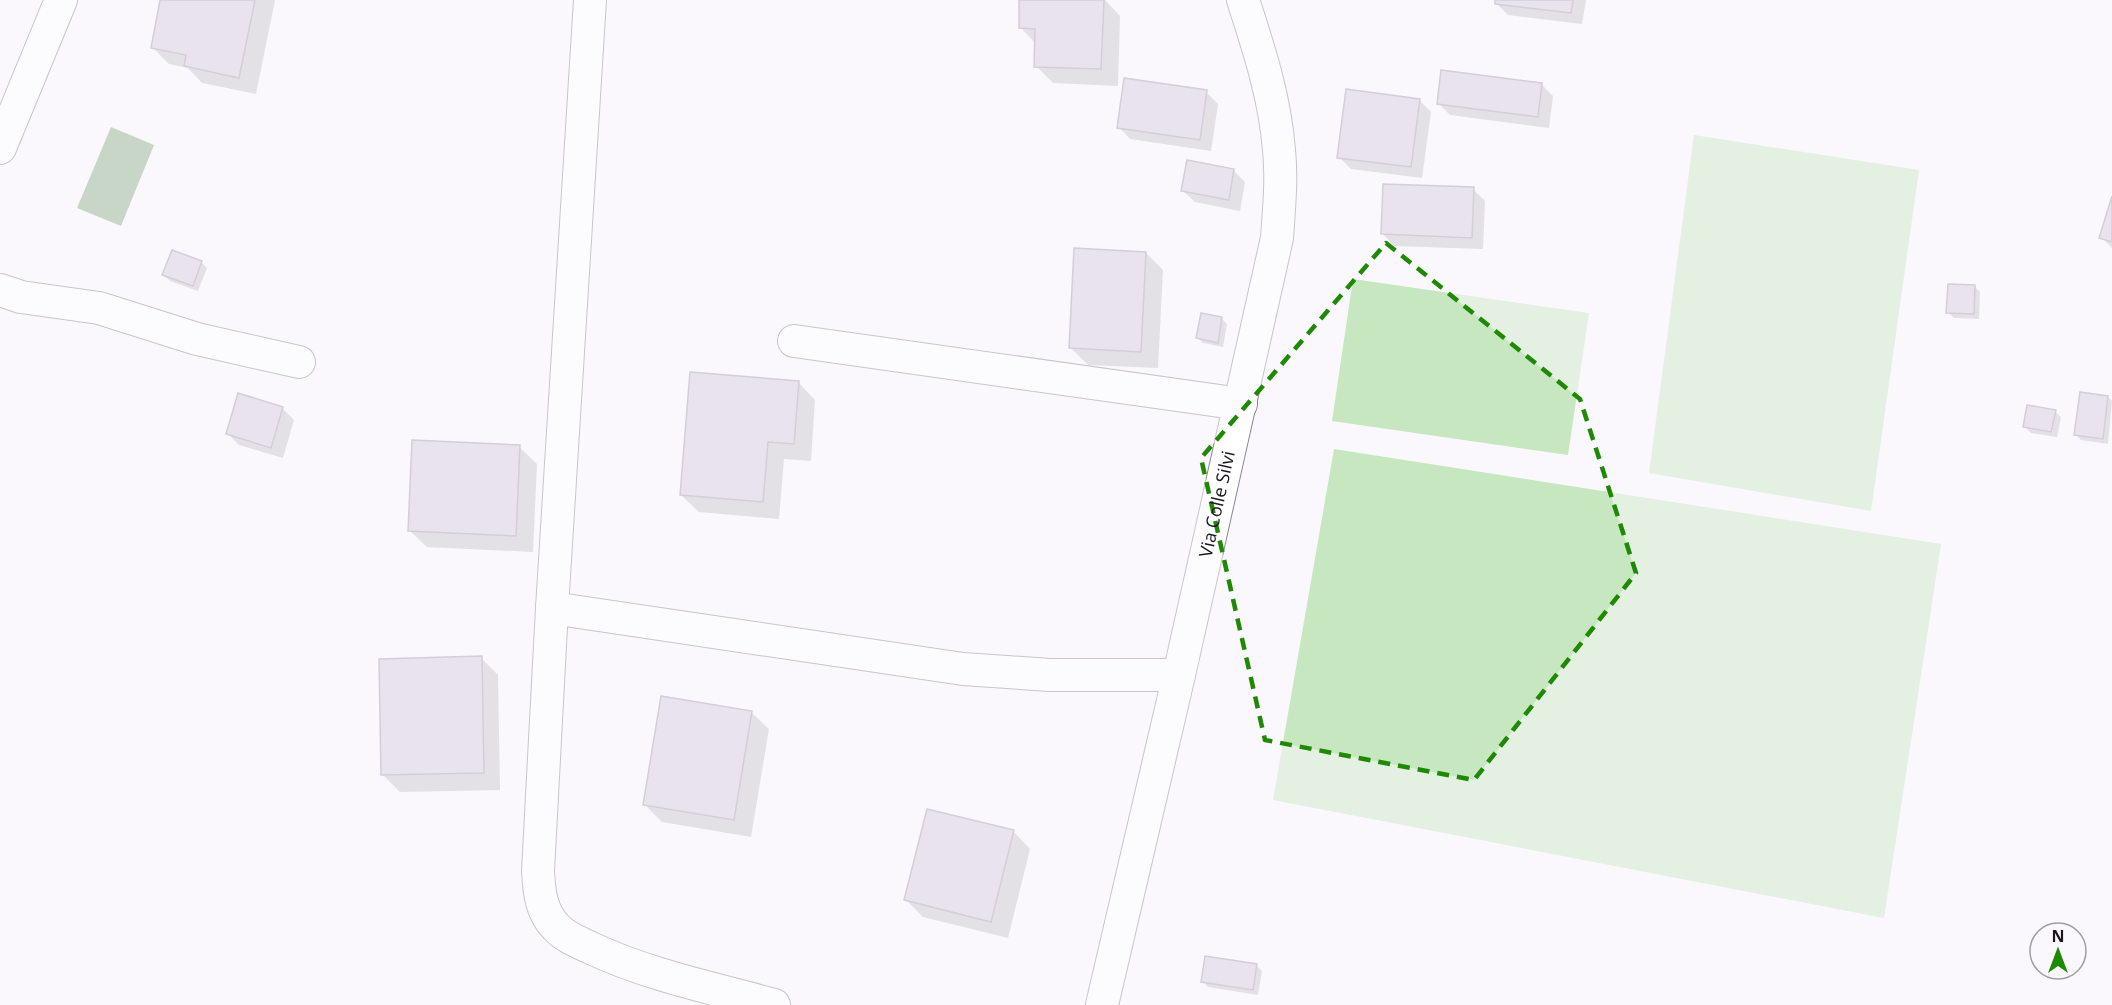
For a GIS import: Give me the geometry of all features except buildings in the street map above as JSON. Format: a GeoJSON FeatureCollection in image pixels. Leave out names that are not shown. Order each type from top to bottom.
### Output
{"type":"FeatureCollection","features":[{"type":"Feature","properties":{"kind":"street"},"geometry":{"type":"LineString","coordinates":[[0,148],[61,0]]}},
{"type":"Feature","properties":{"kind":"street"},"geometry":{"type":"LineString","coordinates":[[590,0],[552,608],[538,871],[542,901],[546,914],[556,927],[570,938],[603,954],[642,968],[774,1005]]}},
{"type":"Feature","properties":{"kind":"street","name":"Via Colle Silvi"},"geometry":{"type":"LineString","coordinates":[[1102,1005],[1274,257],[1280,194],[1280,153],[1273,104],[1244,0]]}},
{"type":"Feature","properties":{"kind":"street"},"geometry":{"type":"LineString","coordinates":[[0,290],[21,297],[99,308],[197,339],[299,362]]}},
{"type":"Feature","properties":{"kind":"street"},"geometry":{"type":"LineString","coordinates":[[794,341],[1241,404]]}},
{"type":"Feature","properties":{"kind":"street"},"geometry":{"type":"LineString","coordinates":[[552,608],[963,669],[1050,675],[1179,675]]}},
{"type":"Feature","properties":{"kind":"highlighted area"},"geometry":{"type":"Polygon","coordinates":[[[1386,243],[1580,399],[1636,573],[1474,780],[1265,740],[1201,458],[1386,243]]]}},
{"type":"Feature","properties":{"kind":"shaded area"},"geometry":{"type":"Polygon","coordinates":[[[111,127],[154,145],[121,226],[77,208],[111,127]]]}},
{"type":"Feature","properties":{"kind":"shaded area"},"geometry":{"type":"Polygon","coordinates":[[[1694,135],[1919,170],[1871,511],[1649,473],[1694,135]]]}},
{"type":"Feature","properties":{"kind":"shaded area"},"geometry":{"type":"Polygon","coordinates":[[[1353,279],[1589,313],[1568,455],[1332,421],[1353,279]]]}},
{"type":"Feature","properties":{"kind":"shaded area"},"geometry":{"type":"Polygon","coordinates":[[[1334,449],[1941,544],[1884,918],[1273,800],[1334,449]]]}}]}
